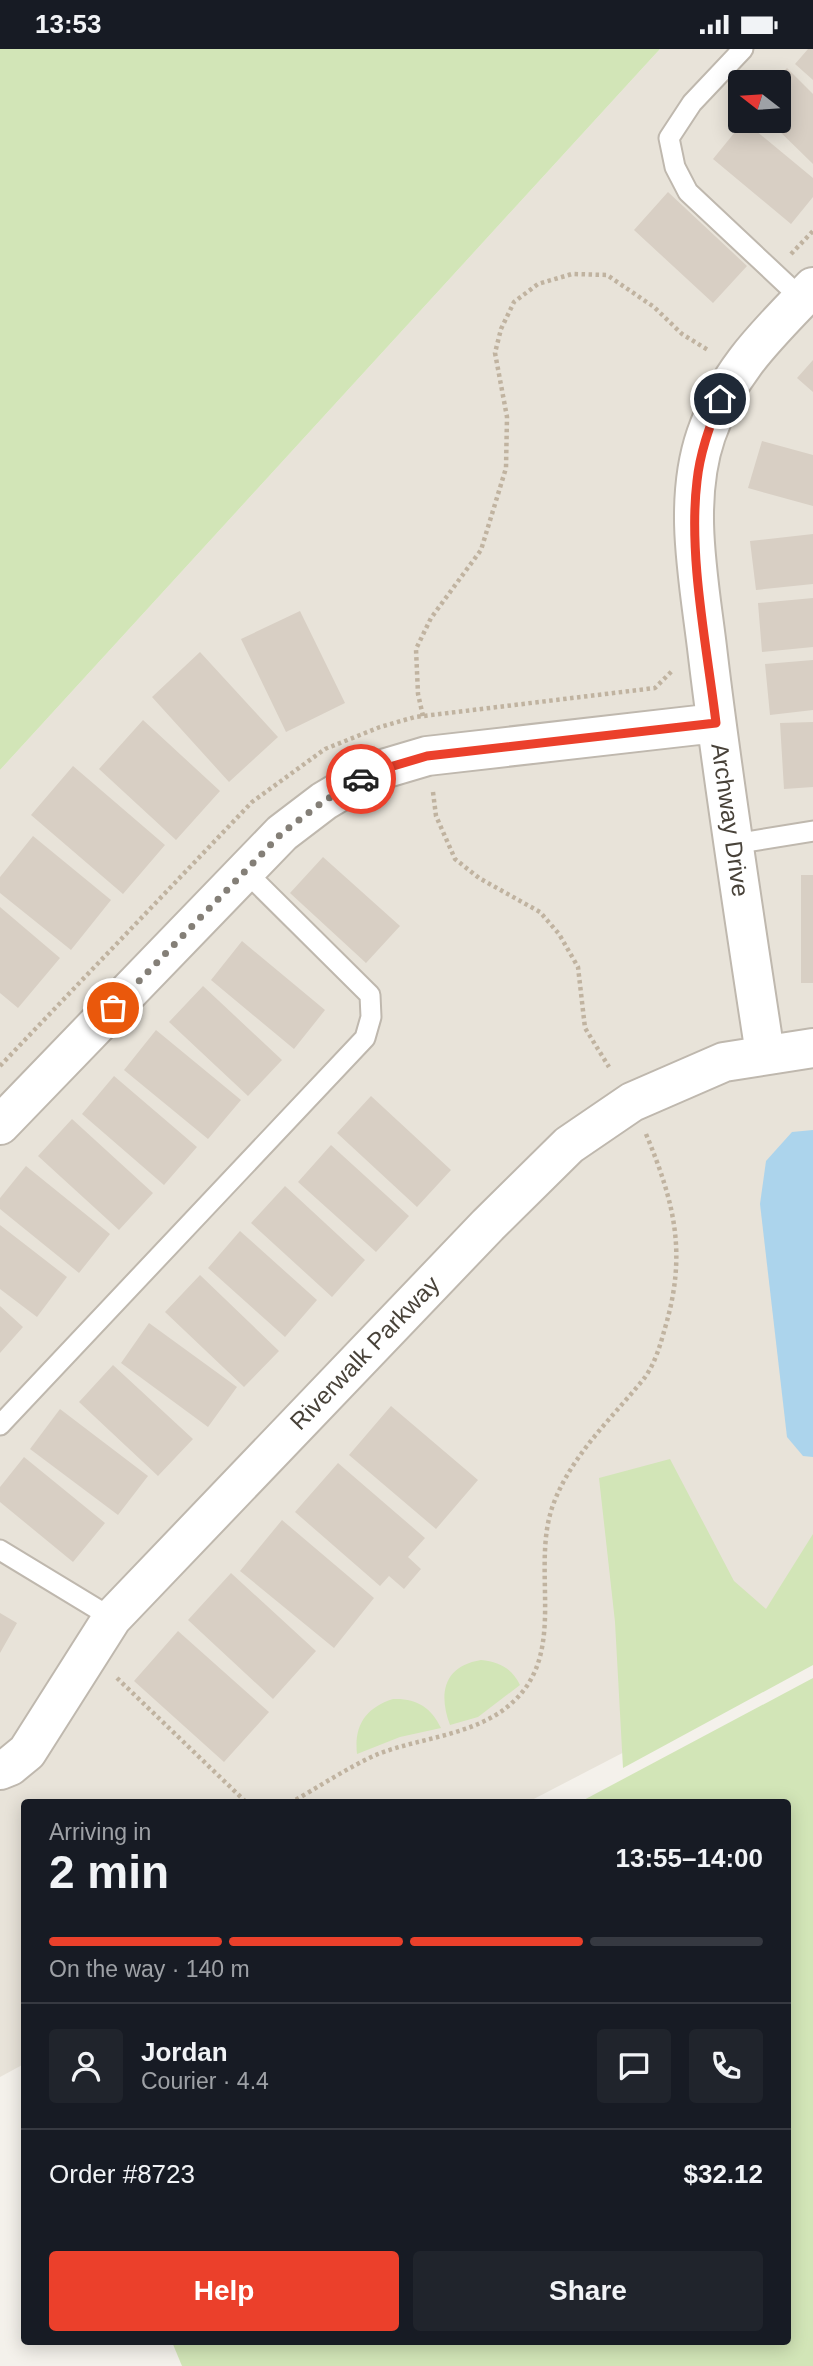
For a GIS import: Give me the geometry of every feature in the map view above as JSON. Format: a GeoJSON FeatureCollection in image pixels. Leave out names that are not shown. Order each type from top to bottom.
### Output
{"type":"FeatureCollection","features":[{"type":"Feature","properties":{"kind":"street","name":"Archway Drive"},"geometry":{"type":"LineString","coordinates":[[765,1054],[716,723],[695,543],[697,482],[705,438],[720,399],[745,358],[807,293]]}},
{"type":"Feature","properties":{"kind":"street"},"geometry":{"type":"LineString","coordinates":[[0,1125],[282,833],[324,801],[373,772],[427,756],[716,723]]}},
{"type":"Feature","properties":{"kind":"street","name":"Riverwalk Parkway"},"geometry":{"type":"LineString","coordinates":[[0,1770],[10,1766],[27,1752],[112,1618],[488,1225],[569,1145],[632,1102],[724,1062],[813,1048]]}},
{"type":"Feature","properties":{"kind":"lane"},"geometry":{"type":"LineString","coordinates":[[743,49],[692,103],[669,138],[675,167],[688,192],[773,272],[807,293]]}},
{"type":"Feature","properties":{"kind":"lane"},"geometry":{"type":"LineString","coordinates":[[734,844],[813,831]]}},
{"type":"Feature","properties":{"kind":"lane"},"geometry":{"type":"LineString","coordinates":[[0,1425],[365,1038],[371,1017],[370,995],[245,871]]}},
{"type":"Feature","properties":{"kind":"lane"},"geometry":{"type":"LineString","coordinates":[[0,1550],[112,1618]]}},
{"type":"Feature","properties":{"kind":"path"},"geometry":{"type":"LineString","coordinates":[[773,272],[813,231]]}},
{"type":"Feature","properties":{"kind":"path"},"geometry":{"type":"LineString","coordinates":[[424,716],[418,694],[416,649],[431,618],[481,550],[506,468],[507,417],[495,353],[501,328],[513,302],[538,284],[572,274],[607,275],[654,307],[682,334],[708,350]]}},
{"type":"Feature","properties":{"kind":"path"},"geometry":{"type":"LineString","coordinates":[[703,359],[714,342]]}},
{"type":"Feature","properties":{"kind":"path"},"geometry":{"type":"LineString","coordinates":[[0,1066],[252,802],[325,749],[380,727],[424,716],[655,688],[675,668]]}},
{"type":"Feature","properties":{"kind":"path"},"geometry":{"type":"LineString","coordinates":[[432,785],[436,816],[455,859],[479,878],[541,912],[559,934],[578,967],[585,1028],[609,1067]]}},
{"type":"Feature","properties":{"kind":"path"},"geometry":{"type":"LineString","coordinates":[[296,1799],[373,1756],[490,1720],[532,1682],[540,1659],[546,1622],[543,1581],[552,1506],[571,1468],[595,1435],[644,1378],[659,1348],[675,1296],[679,1258],[671,1206],[643,1127]]}},
{"type":"Feature","properties":{"kind":"path"},"geometry":{"type":"LineString","coordinates":[[115,1676],[243,1799]]}},
{"type":"Feature","properties":{"kind":"shaded area"},"geometry":{"type":"Polygon","coordinates":[[[660,49],[813,49],[813,1654],[534,1799],[21,1799],[21,2066],[0,2077],[0,770],[660,49]]]}},
{"type":"Feature","properties":{"kind":"green space"},"geometry":{"type":"Polygon","coordinates":[[[0,49],[660,49],[0,770],[0,49]]]}},
{"type":"Feature","properties":{"kind":"green space"},"geometry":{"type":"Polygon","coordinates":[[[670,1459],[734,1581],[766,1609],[813,1534],[813,1665],[623,1768],[615,1622],[599,1478],[670,1459]]]}},
{"type":"Feature","properties":{"kind":"green space"},"geometry":{"type":"Polygon","coordinates":[[[481,1660],[504,1667],[520,1685],[478,1717],[450,1725],[445,1702],[447,1683],[459,1668],[481,1660]]]}},
{"type":"Feature","properties":{"kind":"green space"},"geometry":{"type":"Polygon","coordinates":[[[813,1678],[813,2366],[182,2366],[173,2345],[791,2345],[791,1799],[586,1799],[813,1678]]]}},
{"type":"Feature","properties":{"kind":"green space"},"geometry":{"type":"Polygon","coordinates":[[[393,1699],[409,1700],[422,1705],[433,1714],[441,1728],[400,1737],[357,1754],[357,1735],[363,1719],[375,1707],[393,1699]]]}},
{"type":"Feature","properties":{"kind":"water"},"geometry":{"type":"Polygon","coordinates":[[[813,1130],[813,1457],[803,1456],[787,1437],[760,1204],[766,1161],[792,1132],[813,1130]]]}},
{"type":"Feature","properties":{"kind":"building"},"geometry":{"type":"Polygon","coordinates":[[[808,49],[813,49],[813,80],[795,64],[808,49]]]}},
{"type":"Feature","properties":{"kind":"building"},"geometry":{"type":"Polygon","coordinates":[[[791,72],[813,94],[813,164],[781,133],[791,133],[791,72]]]}},
{"type":"Feature","properties":{"kind":"building"},"geometry":{"type":"Polygon","coordinates":[[[734,133],[759,133],[813,178],[813,197],[791,224],[713,159],[734,133]]]}},
{"type":"Feature","properties":{"kind":"building"},"geometry":{"type":"Polygon","coordinates":[[[668,192],[747,266],[713,303],[634,230],[668,192]]]}},
{"type":"Feature","properties":{"kind":"building"},"geometry":{"type":"Polygon","coordinates":[[[813,360],[813,392],[797,378],[813,360]]]}},
{"type":"Feature","properties":{"kind":"building"},"geometry":{"type":"Polygon","coordinates":[[[762,441],[813,455],[813,506],[748,488],[762,441]]]}},
{"type":"Feature","properties":{"kind":"building"},"geometry":{"type":"Polygon","coordinates":[[[813,534],[813,584],[756,590],[750,541],[813,534]]]}},
{"type":"Feature","properties":{"kind":"building"},"geometry":{"type":"Polygon","coordinates":[[[813,598],[813,647],[762,652],[758,603],[813,598]]]}},
{"type":"Feature","properties":{"kind":"building"},"geometry":{"type":"Polygon","coordinates":[[[300,611],[345,703],[286,732],[241,639],[300,611]]]}},
{"type":"Feature","properties":{"kind":"building"},"geometry":{"type":"Polygon","coordinates":[[[200,652],[278,737],[229,782],[152,697],[200,652]]]}},
{"type":"Feature","properties":{"kind":"building"},"geometry":{"type":"Polygon","coordinates":[[[813,660],[813,710],[770,715],[765,664],[813,660]]]}},
{"type":"Feature","properties":{"kind":"building"},"geometry":{"type":"Polygon","coordinates":[[[143,720],[220,791],[176,840],[99,769],[143,720]]]}},
{"type":"Feature","properties":{"kind":"building"},"geometry":{"type":"Polygon","coordinates":[[[813,722],[813,787],[784,789],[780,723],[813,722]]]}},
{"type":"Feature","properties":{"kind":"building"},"geometry":{"type":"Polygon","coordinates":[[[73,766],[165,845],[123,894],[31,815],[73,766]]]}},
{"type":"Feature","properties":{"kind":"building"},"geometry":{"type":"Polygon","coordinates":[[[33,836],[111,900],[71,950],[0,893],[0,877],[33,836]]]}},
{"type":"Feature","properties":{"kind":"building"},"geometry":{"type":"Polygon","coordinates":[[[323,857],[400,926],[366,963],[290,893],[323,857]]]}},
{"type":"Feature","properties":{"kind":"building"},"geometry":{"type":"Polygon","coordinates":[[[801,875],[813,875],[813,983],[801,983],[801,875]]]}},
{"type":"Feature","properties":{"kind":"building"},"geometry":{"type":"Polygon","coordinates":[[[0,907],[60,958],[18,1008],[0,993],[0,907]]]}},
{"type":"Feature","properties":{"kind":"building"},"geometry":{"type":"Polygon","coordinates":[[[242,941],[325,1010],[294,1049],[211,980],[242,941]]]}},
{"type":"Feature","properties":{"kind":"building"},"geometry":{"type":"Polygon","coordinates":[[[203,986],[282,1060],[248,1096],[169,1022],[203,986]]]}},
{"type":"Feature","properties":{"kind":"building"},"geometry":{"type":"Polygon","coordinates":[[[156,1030],[241,1100],[208,1139],[124,1070],[156,1030]]]}},
{"type":"Feature","properties":{"kind":"building"},"geometry":{"type":"Polygon","coordinates":[[[114,1076],[197,1147],[164,1185],[82,1114],[114,1076]]]}},
{"type":"Feature","properties":{"kind":"building"},"geometry":{"type":"Polygon","coordinates":[[[371,1096],[451,1170],[417,1207],[337,1133],[371,1096]]]}},
{"type":"Feature","properties":{"kind":"building"},"geometry":{"type":"Polygon","coordinates":[[[72,1119],[153,1193],[119,1230],[38,1156],[72,1119]]]}},
{"type":"Feature","properties":{"kind":"building"},"geometry":{"type":"Polygon","coordinates":[[[331,1145],[409,1216],[376,1252],[298,1182],[331,1145]]]}},
{"type":"Feature","properties":{"kind":"building"},"geometry":{"type":"Polygon","coordinates":[[[26,1166],[110,1234],[79,1273],[0,1209],[0,1198],[26,1166]]]}},
{"type":"Feature","properties":{"kind":"building"},"geometry":{"type":"Polygon","coordinates":[[[285,1186],[365,1260],[332,1297],[251,1223],[285,1186]]]}},
{"type":"Feature","properties":{"kind":"building"},"geometry":{"type":"Polygon","coordinates":[[[0,1225],[67,1277],[37,1317],[0,1289],[0,1225]]]}},
{"type":"Feature","properties":{"kind":"building"},"geometry":{"type":"Polygon","coordinates":[[[240,1231],[317,1300],[285,1337],[208,1268],[240,1231]]]}},
{"type":"Feature","properties":{"kind":"building"},"geometry":{"type":"Polygon","coordinates":[[[200,1275],[279,1351],[244,1387],[165,1312],[200,1275]]]}},
{"type":"Feature","properties":{"kind":"building"},"geometry":{"type":"Polygon","coordinates":[[[0,1306],[23,1327],[0,1353],[0,1306]]]}},
{"type":"Feature","properties":{"kind":"building"},"geometry":{"type":"Polygon","coordinates":[[[149,1323],[237,1387],[208,1427],[121,1363],[149,1323]]]}},
{"type":"Feature","properties":{"kind":"building"},"geometry":{"type":"Polygon","coordinates":[[[113,1365],[193,1439],[158,1476],[79,1402],[113,1365]]]}},
{"type":"Feature","properties":{"kind":"building"},"geometry":{"type":"Polygon","coordinates":[[[391,1406],[478,1480],[436,1529],[349,1455],[391,1406]]]}},
{"type":"Feature","properties":{"kind":"building"},"geometry":{"type":"Polygon","coordinates":[[[60,1409],[148,1476],[118,1515],[30,1449],[60,1409]]]}},
{"type":"Feature","properties":{"kind":"building"},"geometry":{"type":"Polygon","coordinates":[[[24,1457],[105,1523],[73,1562],[0,1502],[0,1487],[24,1457]]]}},
{"type":"Feature","properties":{"kind":"building"},"geometry":{"type":"Polygon","coordinates":[[[338,1463],[425,1538],[408,1557],[421,1569],[404,1589],[389,1576],[380,1586],[295,1512],[338,1463]]]}},
{"type":"Feature","properties":{"kind":"building"},"geometry":{"type":"Polygon","coordinates":[[[282,1520],[374,1598],[334,1648],[240,1571],[282,1520]]]}},
{"type":"Feature","properties":{"kind":"building"},"geometry":{"type":"Polygon","coordinates":[[[231,1573],[316,1651],[273,1699],[188,1620],[231,1573]]]}},
{"type":"Feature","properties":{"kind":"building"},"geometry":{"type":"Polygon","coordinates":[[[0,1613],[17,1623],[0,1653],[0,1613]]]}},
{"type":"Feature","properties":{"kind":"building"},"geometry":{"type":"Polygon","coordinates":[[[178,1631],[269,1712],[224,1762],[134,1681],[178,1631]]]}},
{"type":"Feature","properties":{"kind":"way so far"},"geometry":{"type":"LineString","coordinates":[[113,1008],[282,833],[324,801],[361,779]]}},
{"type":"Feature","properties":{"kind":"route"},"geometry":{"type":"LineString","coordinates":[[361,779],[373,772],[427,756],[716,723],[695,543],[697,482],[705,438],[720,399]]}}]}
